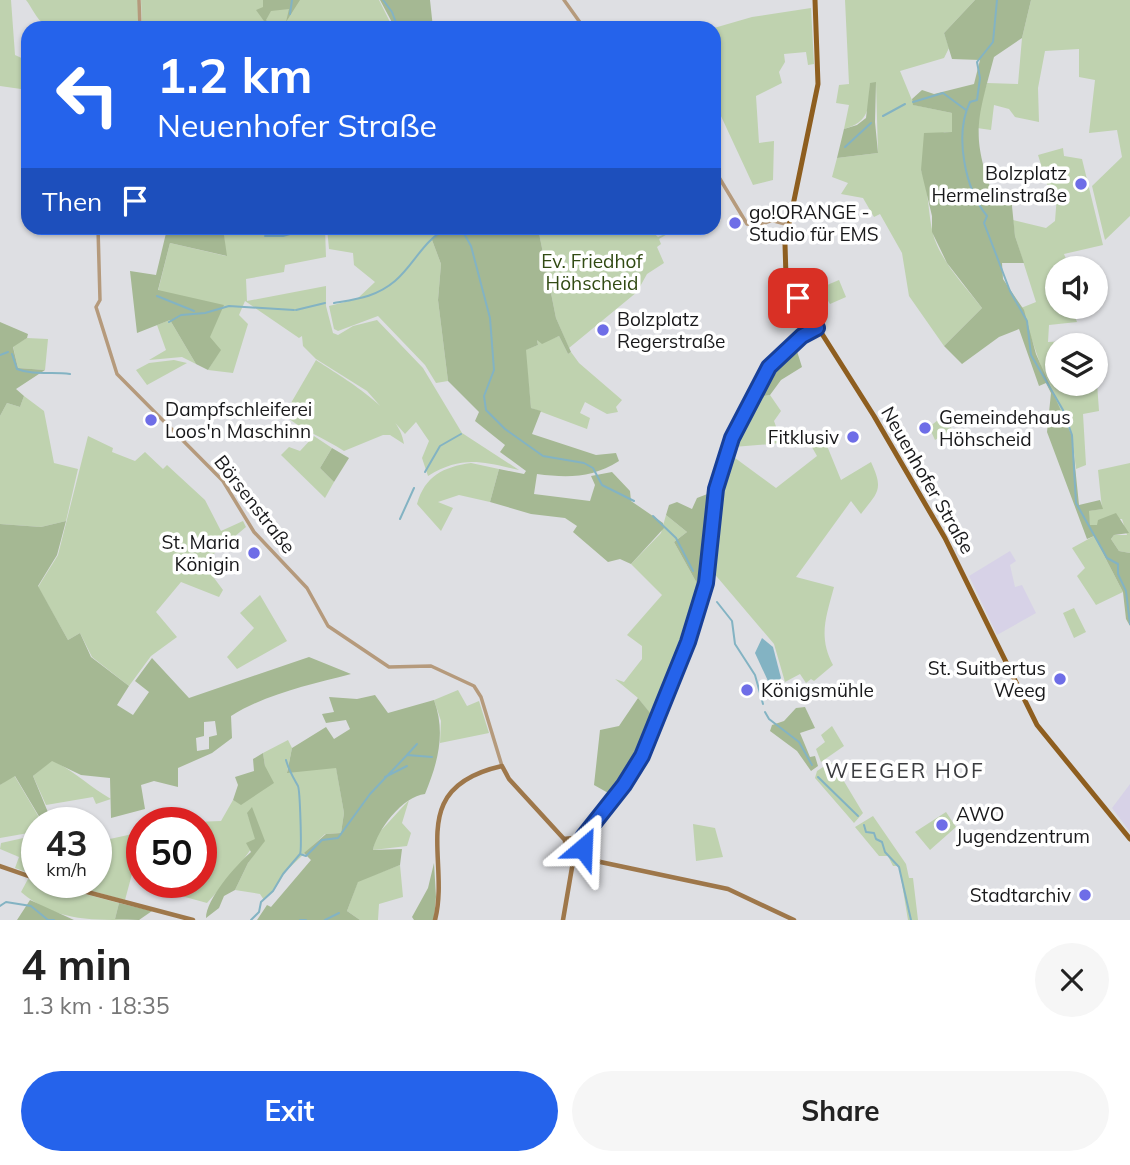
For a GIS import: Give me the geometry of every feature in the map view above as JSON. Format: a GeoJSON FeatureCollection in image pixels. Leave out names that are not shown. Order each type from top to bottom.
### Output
{"type":"FeatureCollection","features":[{"type":"Feature","properties":{"kind":"main road"},"geometry":{"type":"LineString","coordinates":[[789,223],[818,84],[815,0]]}},
{"type":"Feature","properties":{"kind":"main road","name":"Neuenhofer Straße"},"geometry":{"type":"LineString","coordinates":[[789,223],[784,261],[789,284],[874,416],[944,536],[1034,722],[1130,839]]}},
{"type":"Feature","properties":{"kind":"main road"},"geometry":{"type":"LineString","coordinates":[[563,920],[575,850],[624,785],[642,756],[663,709],[702,598],[716,489],[732,438],[769,367],[815,325]]}},
{"type":"Feature","properties":{"kind":"main road"},"geometry":{"type":"LineString","coordinates":[[435,920],[438,898],[435,840],[442,811],[465,782],[481,772],[502,766],[509,779],[564,839],[588,858],[728,889],[794,920]]}},
{"type":"Feature","properties":{"kind":"main road"},"geometry":{"type":"LineString","coordinates":[[564,839],[583,837]]}},
{"type":"Feature","properties":{"kind":"main road"},"geometry":{"type":"LineString","coordinates":[[583,837],[583,848],[588,858]]}},
{"type":"Feature","properties":{"kind":"main road"},"geometry":{"type":"LineString","coordinates":[[564,839],[571,865]]}},
{"type":"Feature","properties":{"kind":"main road"},"geometry":{"type":"LineString","coordinates":[[571,865],[588,858]]}},
{"type":"Feature","properties":{"kind":"main road"},"geometry":{"type":"LineString","coordinates":[[0,866],[21,873]]}},
{"type":"Feature","properties":{"kind":"main road"},"geometry":{"type":"LineString","coordinates":[[110,898],[193,920]]}},
{"type":"Feature","properties":{"kind":"street"},"geometry":{"type":"LineString","coordinates":[[139,0],[140,21]]}},
{"type":"Feature","properties":{"kind":"street"},"geometry":{"type":"LineString","coordinates":[[564,0],[579,21]]}},
{"type":"Feature","properties":{"kind":"street"},"geometry":{"type":"LineString","coordinates":[[721,181],[744,221],[750,225],[791,214]]}},
{"type":"Feature","properties":{"kind":"street"},"geometry":{"type":"LineString","coordinates":[[783,217],[789,223]]}},
{"type":"Feature","properties":{"kind":"street"},"geometry":{"type":"LineString","coordinates":[[772,221],[789,223]]}},
{"type":"Feature","properties":{"kind":"street","name":"Börsenstraße"},"geometry":{"type":"LineString","coordinates":[[98,235],[100,301],[96,307],[117,374],[219,477],[254,532],[307,588],[328,626],[391,668],[428,665],[474,686],[481,697],[502,766]]}},
{"type":"Feature","properties":{"kind":"shaded area"},"geometry":{"type":"Polygon","coordinates":[[[1010,551],[1016,561],[1010,565],[1015,587],[1022,585],[1036,613],[997,635],[969,576],[1010,551]]]}},
{"type":"Feature","properties":{"kind":"shaded area"},"geometry":{"type":"Polygon","coordinates":[[[1130,784],[1130,832],[1112,808],[1130,784]]]}},
{"type":"Feature","properties":{"kind":"green space"},"geometry":{"type":"Polygon","coordinates":[[[0,0],[11,0],[15,55],[21,58],[21,89],[0,86],[0,0]]]}},
{"type":"Feature","properties":{"kind":"green space"},"geometry":{"type":"Polygon","coordinates":[[[26,0],[138,0],[138,21],[40,21],[26,0]]]}},
{"type":"Feature","properties":{"kind":"green space"},"geometry":{"type":"Polygon","coordinates":[[[141,0],[379,0],[390,21],[142,21],[141,0]]]}},
{"type":"Feature","properties":{"kind":"green space"},"geometry":{"type":"Polygon","coordinates":[[[263,0],[300,0],[287,21],[289,9],[271,11],[267,21],[264,21],[256,10],[263,7],[263,0]]]}},
{"type":"Feature","properties":{"kind":"green space"},"geometry":{"type":"Polygon","coordinates":[[[380,0],[430,0],[432,21],[391,21],[380,0]]]}},
{"type":"Feature","properties":{"kind":"green space"},"geometry":{"type":"Polygon","coordinates":[[[845,0],[975,0],[944,33],[949,48],[944,58],[900,71],[914,105],[952,113],[952,132],[944,132],[921,170],[937,244],[954,273],[982,308],[944,346],[909,296],[902,253],[880,214],[874,217],[863,198],[841,194],[848,183],[832,177],[837,158],[878,153],[876,83],[870,83],[866,112],[853,126],[844,129],[849,105],[836,103],[839,85],[849,84],[845,0]]]}},
{"type":"Feature","properties":{"kind":"green space"},"geometry":{"type":"Polygon","coordinates":[[[975,0],[1031,0],[1022,38],[994,57],[980,114],[979,143],[995,200],[1011,196],[1015,236],[1024,263],[1002,263],[1003,279],[1024,310],[1036,354],[1045,374],[1045,383],[1039,386],[1019,329],[999,337],[962,364],[944,346],[982,308],[947,263],[932,232],[932,216],[921,170],[924,133],[952,132],[952,113],[913,105],[912,99],[922,90],[934,94],[974,84],[980,60],[952,59],[944,33],[975,0]]]}},
{"type":"Feature","properties":{"kind":"green space"},"geometry":{"type":"Polygon","coordinates":[[[1031,0],[1130,0],[1130,216],[1105,240],[1092,186],[1122,157],[1117,130],[1089,133],[1095,80],[1079,77],[1079,49],[1045,51],[1038,88],[1039,122],[1015,117],[1009,109],[994,105],[991,130],[977,128],[978,112],[987,83],[1018,84],[1022,38],[1031,0]]]}},
{"type":"Feature","properties":{"kind":"green space"},"geometry":{"type":"Polygon","coordinates":[[[811,8],[814,64],[808,65],[806,52],[784,54],[785,62],[779,72],[782,83],[756,96],[759,143],[774,141],[773,180],[753,185],[721,116],[721,26],[752,17],[811,8]]]}},
{"type":"Feature","properties":{"kind":"green space"},"geometry":{"type":"Polygon","coordinates":[[[876,82],[875,122],[878,153],[837,158],[844,129],[857,125],[866,118],[870,83],[876,82]]]}},
{"type":"Feature","properties":{"kind":"green space"},"geometry":{"type":"Polygon","coordinates":[[[1063,148],[1064,156],[1082,159],[1103,245],[1064,254],[1065,256],[1045,256],[1045,319],[1076,319],[1077,322],[1049,325],[1049,333],[1045,333],[1045,378],[1021,308],[1036,302],[1015,236],[1013,220],[1046,228],[1055,221],[1057,195],[1049,190],[1038,155],[1063,148]]]}},
{"type":"Feature","properties":{"kind":"green space"},"geometry":{"type":"Polygon","coordinates":[[[166,235],[224,235],[227,256],[170,243],[158,290],[224,305],[210,337],[221,350],[208,370],[196,364],[170,320],[137,333],[130,271],[156,275],[166,235]]]}},
{"type":"Feature","properties":{"kind":"green space"},"geometry":{"type":"Polygon","coordinates":[[[224,235],[325,235],[326,257],[285,265],[284,272],[246,279],[247,301],[326,286],[326,306],[333,333],[338,335],[353,326],[377,320],[423,368],[462,433],[519,470],[473,462],[452,465],[428,476],[422,458],[429,441],[416,422],[405,434],[367,391],[316,359],[303,346],[302,336],[299,338],[245,301],[239,315],[248,324],[233,373],[208,370],[220,350],[158,291],[170,243],[226,256],[224,235]]]}},
{"type":"Feature","properties":{"kind":"green space"},"geometry":{"type":"Polygon","coordinates":[[[328,235],[435,235],[432,240],[441,264],[438,300],[448,381],[436,383],[425,365],[378,316],[338,331],[334,329],[329,306],[357,299],[375,282],[354,265],[353,253],[329,249],[328,235]]]}},
{"type":"Feature","properties":{"kind":"green space"},"geometry":{"type":"Polygon","coordinates":[[[435,235],[539,235],[556,318],[571,352],[568,354],[559,336],[542,344],[537,340],[538,345],[526,350],[531,408],[541,411],[532,434],[596,455],[616,453],[619,461],[589,474],[537,474],[534,494],[590,501],[595,485],[591,476],[612,472],[630,491],[631,501],[663,523],[664,528],[631,564],[620,559],[608,562],[573,532],[577,526],[565,518],[531,514],[490,502],[499,469],[524,474],[526,471],[500,452],[505,445],[475,421],[479,412],[448,381],[438,300],[441,264],[432,240],[435,235]]]}},
{"type":"Feature","properties":{"kind":"green space","name":"Ev. Friedhof Höhscheid"},"geometry":{"type":"Polygon","coordinates":[[[539,235],[666,235],[659,239],[661,244],[657,247],[664,263],[647,274],[637,292],[569,348],[556,318],[539,235]]]}},
{"type":"Feature","properties":{"kind":"green space"},"geometry":{"type":"Polygon","coordinates":[[[839,280],[846,297],[830,304],[820,288],[839,280]]]}},
{"type":"Feature","properties":{"kind":"green space"},"geometry":{"type":"Polygon","coordinates":[[[170,320],[196,364],[182,357],[149,360],[166,350],[157,325],[170,320]]]}},
{"type":"Feature","properties":{"kind":"green space"},"geometry":{"type":"Polygon","coordinates":[[[0,322],[28,334],[27,338],[13,347],[18,368],[45,370],[16,389],[24,396],[20,407],[7,403],[0,416],[0,322]]]}},
{"type":"Feature","properties":{"kind":"green space"},"geometry":{"type":"Polygon","coordinates":[[[559,336],[568,354],[571,352],[579,363],[622,400],[616,407],[618,412],[607,414],[585,402],[580,413],[590,418],[587,429],[531,408],[525,350],[538,345],[537,340],[540,339],[541,343],[559,336]]]}},
{"type":"Feature","properties":{"kind":"green space"},"geometry":{"type":"Polygon","coordinates":[[[27,338],[48,339],[45,370],[18,368],[13,346],[27,338]]]}},
{"type":"Feature","properties":{"kind":"green space"},"geometry":{"type":"Polygon","coordinates":[[[796,348],[802,367],[781,380],[770,395],[757,397],[777,365],[796,348]]]}},
{"type":"Feature","properties":{"kind":"green space"},"geometry":{"type":"Polygon","coordinates":[[[174,360],[187,363],[147,385],[136,370],[149,363],[174,360]]]}},
{"type":"Feature","properties":{"kind":"green space"},"geometry":{"type":"Polygon","coordinates":[[[316,360],[381,407],[400,431],[404,444],[390,435],[383,435],[344,451],[284,415],[316,360]]]}},
{"type":"Feature","properties":{"kind":"green space"},"geometry":{"type":"Polygon","coordinates":[[[770,395],[781,411],[774,421],[782,443],[733,447],[757,397],[770,395]]]}},
{"type":"Feature","properties":{"kind":"green space"},"geometry":{"type":"Polygon","coordinates":[[[24,396],[44,411],[54,463],[78,469],[66,521],[41,527],[0,524],[0,416],[7,403],[20,407],[24,396]]]}},
{"type":"Feature","properties":{"kind":"green space"},"geometry":{"type":"Polygon","coordinates":[[[1051,396],[1054,396],[1072,436],[1079,505],[1100,500],[1103,509],[1089,511],[1090,525],[1097,525],[1098,520],[1116,513],[1129,533],[1114,535],[1111,539],[1119,551],[1130,553],[1130,626],[1126,619],[1123,592],[1094,536],[1087,539],[1047,432],[1051,396]]]}},
{"type":"Feature","properties":{"kind":"green space"},"geometry":{"type":"Polygon","coordinates":[[[1053,396],[1098,396],[1099,411],[1083,414],[1086,465],[1076,469],[1072,436],[1053,396]]]}},
{"type":"Feature","properties":{"kind":"green space"},"geometry":{"type":"Polygon","coordinates":[[[942,417],[952,429],[935,440],[929,427],[942,417]]]}},
{"type":"Feature","properties":{"kind":"green space"},"geometry":{"type":"Polygon","coordinates":[[[88,436],[113,448],[112,452],[135,461],[145,452],[163,469],[167,465],[205,500],[221,531],[243,521],[246,527],[203,563],[223,590],[219,597],[181,582],[156,612],[177,637],[151,656],[129,686],[92,657],[80,633],[68,640],[38,587],[58,555],[88,436]]]}},
{"type":"Feature","properties":{"kind":"green space"},"geometry":{"type":"Polygon","coordinates":[[[314,436],[332,448],[320,468],[334,482],[325,498],[281,455],[289,447],[300,451],[314,436]]]}},
{"type":"Feature","properties":{"kind":"green space"},"geometry":{"type":"Polygon","coordinates":[[[823,436],[841,480],[871,462],[878,485],[872,501],[861,514],[851,501],[796,577],[834,587],[825,627],[828,655],[833,665],[814,681],[811,679],[806,683],[800,674],[785,682],[774,644],[712,571],[720,490],[731,455],[776,488],[817,456],[809,442],[823,436]]]}},
{"type":"Feature","properties":{"kind":"green space"},"geometry":{"type":"Polygon","coordinates":[[[332,448],[349,458],[334,482],[320,468],[332,448]]]}},
{"type":"Feature","properties":{"kind":"green space"},"geometry":{"type":"Polygon","coordinates":[[[471,463],[499,469],[490,502],[459,495],[438,502],[453,508],[441,531],[417,504],[420,494],[436,474],[471,463]]]}},
{"type":"Feature","properties":{"kind":"green space"},"geometry":{"type":"Polygon","coordinates":[[[1130,463],[1130,553],[1119,551],[1111,539],[1114,535],[1127,535],[1122,519],[1098,520],[1098,525],[1090,525],[1088,511],[1102,509],[1098,470],[1130,463]]]}},
{"type":"Feature","properties":{"kind":"green space"},"geometry":{"type":"Polygon","coordinates":[[[710,493],[699,587],[674,542],[687,532],[666,515],[669,505],[677,502],[692,509],[697,498],[710,493]]]}},
{"type":"Feature","properties":{"kind":"green space"},"geometry":{"type":"Polygon","coordinates":[[[666,515],[687,532],[674,542],[699,587],[652,716],[638,698],[615,679],[624,682],[642,659],[642,646],[627,635],[662,595],[631,564],[661,533],[666,515]]]}},
{"type":"Feature","properties":{"kind":"green space"},"geometry":{"type":"Polygon","coordinates":[[[66,521],[57,555],[38,586],[68,640],[80,633],[91,657],[129,686],[117,705],[133,715],[149,692],[135,681],[152,658],[189,698],[309,657],[351,674],[274,696],[231,716],[232,738],[212,753],[178,768],[178,787],[154,781],[141,785],[145,807],[126,807],[126,814],[112,818],[110,778],[81,775],[52,761],[33,776],[46,807],[33,807],[15,776],[0,785],[0,524],[41,527],[66,521]],[[215,721],[204,722],[204,736],[196,738],[197,751],[209,749],[209,737],[217,735],[215,721]]]}},
{"type":"Feature","properties":{"kind":"green space"},"geometry":{"type":"Polygon","coordinates":[[[1094,536],[1123,592],[1096,605],[1077,576],[1085,568],[1072,548],[1094,536]]]}},
{"type":"Feature","properties":{"kind":"green space"},"geometry":{"type":"Polygon","coordinates":[[[260,595],[287,641],[237,669],[227,657],[254,628],[240,613],[260,595]]]}},
{"type":"Feature","properties":{"kind":"green space"},"geometry":{"type":"Polygon","coordinates":[[[1074,608],[1086,632],[1074,638],[1063,613],[1074,608]]]}},
{"type":"Feature","properties":{"kind":"green space"},"geometry":{"type":"Polygon","coordinates":[[[458,690],[467,706],[479,701],[489,733],[440,743],[441,721],[434,700],[458,690]]]}},
{"type":"Feature","properties":{"kind":"green space"},"geometry":{"type":"Polygon","coordinates":[[[375,695],[388,713],[434,700],[438,712],[439,747],[425,794],[408,801],[392,815],[373,850],[402,849],[400,865],[358,882],[347,911],[360,920],[257,920],[267,905],[271,907],[311,860],[304,853],[326,834],[341,833],[344,813],[336,768],[287,773],[292,748],[326,727],[334,739],[350,729],[346,720],[326,723],[322,714],[334,712],[329,697],[357,699],[375,695]]]}},
{"type":"Feature","properties":{"kind":"green space"},"geometry":{"type":"Polygon","coordinates":[[[638,698],[655,719],[634,759],[610,794],[594,785],[600,730],[619,726],[638,698]]]}},
{"type":"Feature","properties":{"kind":"green space"},"geometry":{"type":"Polygon","coordinates":[[[805,707],[815,728],[800,733],[810,757],[815,756],[818,766],[811,771],[797,751],[770,731],[772,725],[784,721],[796,708],[805,707]]]}},
{"type":"Feature","properties":{"kind":"green space"},"geometry":{"type":"Polygon","coordinates":[[[832,726],[844,746],[821,762],[816,749],[825,742],[821,735],[832,726]]]}},
{"type":"Feature","properties":{"kind":"green space"},"geometry":{"type":"Polygon","coordinates":[[[288,740],[292,748],[287,772],[336,767],[344,813],[341,833],[325,834],[286,871],[273,892],[264,900],[260,894],[235,890],[248,863],[264,841],[247,813],[255,841],[217,892],[217,821],[221,821],[233,800],[241,804],[265,766],[263,753],[288,740]]]}},
{"type":"Feature","properties":{"kind":"green space"},"geometry":{"type":"Polygon","coordinates":[[[263,753],[265,766],[274,783],[241,805],[233,800],[238,785],[235,777],[254,771],[253,759],[263,753]]]}},
{"type":"Feature","properties":{"kind":"green space"},"geometry":{"type":"Polygon","coordinates":[[[52,760],[111,799],[96,804],[93,797],[46,805],[33,776],[52,760]]]}},
{"type":"Feature","properties":{"kind":"green space"},"geometry":{"type":"Polygon","coordinates":[[[833,763],[863,813],[854,823],[815,778],[817,771],[833,763]]]}},
{"type":"Feature","properties":{"kind":"green space"},"geometry":{"type":"Polygon","coordinates":[[[14,775],[33,807],[21,807],[21,834],[0,838],[0,785],[14,775]]]}},
{"type":"Feature","properties":{"kind":"green space"},"geometry":{"type":"Polygon","coordinates":[[[409,800],[402,823],[411,833],[407,846],[373,850],[376,836],[409,800]]]}},
{"type":"Feature","properties":{"kind":"green space"},"geometry":{"type":"Polygon","coordinates":[[[252,807],[265,841],[248,863],[235,890],[224,896],[219,908],[206,918],[213,898],[217,898],[217,891],[251,852],[246,843],[255,839],[247,813],[252,807]]]}},
{"type":"Feature","properties":{"kind":"green space"},"geometry":{"type":"Polygon","coordinates":[[[946,812],[956,827],[930,850],[915,832],[946,812]]]}},
{"type":"Feature","properties":{"kind":"green space"},"geometry":{"type":"Polygon","coordinates":[[[873,816],[906,864],[909,878],[913,878],[918,920],[908,920],[899,866],[893,866],[888,856],[879,856],[855,827],[873,816]]]}},
{"type":"Feature","properties":{"kind":"green space"},"geometry":{"type":"Polygon","coordinates":[[[693,824],[715,828],[723,857],[696,861],[693,824]]]}},
{"type":"Feature","properties":{"kind":"green space"},"geometry":{"type":"Polygon","coordinates":[[[126,835],[125,900],[112,896],[112,839],[126,835]]]}},
{"type":"Feature","properties":{"kind":"green space"},"geometry":{"type":"Polygon","coordinates":[[[21,839],[21,870],[15,868],[19,857],[0,849],[1,843],[21,839]]]}},
{"type":"Feature","properties":{"kind":"green space"},"geometry":{"type":"Polygon","coordinates":[[[434,863],[434,920],[414,920],[412,917],[428,888],[434,863]]]}},
{"type":"Feature","properties":{"kind":"green space"},"geometry":{"type":"Polygon","coordinates":[[[400,865],[403,897],[379,904],[378,920],[360,920],[347,911],[358,881],[400,865]]]}},
{"type":"Feature","properties":{"kind":"green space"},"geometry":{"type":"Polygon","coordinates":[[[29,898],[100,898],[119,903],[115,919],[128,920],[85,919],[59,913],[29,898]]]}},
{"type":"Feature","properties":{"kind":"green space"},"geometry":{"type":"Polygon","coordinates":[[[189,898],[211,898],[207,903],[189,898]]]}},
{"type":"Feature","properties":{"kind":"green space"},"geometry":{"type":"Polygon","coordinates":[[[30,900],[74,920],[17,920],[30,900]]]}},
{"type":"Feature","properties":{"kind":"green space"},"geometry":{"type":"Polygon","coordinates":[[[119,903],[152,911],[139,920],[115,919],[119,903]]]}},
{"type":"Feature","properties":{"kind":"water"},"geometry":{"type":"Polygon","coordinates":[[[762,638],[773,647],[781,678],[775,686],[768,681],[755,653],[762,638]]]}},
{"type":"Feature","properties":{"kind":"waterway"},"geometry":{"type":"LineString","coordinates":[[290,14],[292,0]]}},
{"type":"Feature","properties":{"kind":"waterway"},"geometry":{"type":"LineString","coordinates":[[383,0],[395,21]]}},
{"type":"Feature","properties":{"kind":"waterway"},"geometry":{"type":"LineString","coordinates":[[997,0],[993,42],[977,62],[980,78],[977,100],[970,102],[965,115],[964,161],[973,191],[987,216],[984,223],[1010,291],[1027,321],[1031,355],[1063,410],[1072,435],[1076,503],[1107,558],[1118,564],[1118,574],[1126,591],[1130,624]]}},
{"type":"Feature","properties":{"kind":"waterway"},"geometry":{"type":"LineString","coordinates":[[913,102],[943,93],[966,110]]}},
{"type":"Feature","properties":{"kind":"waterway"},"geometry":{"type":"LineString","coordinates":[[883,116],[905,104]]}},
{"type":"Feature","properties":{"kind":"waterway"},"geometry":{"type":"LineString","coordinates":[[845,147],[871,123]]}},
{"type":"Feature","properties":{"kind":"waterway"},"geometry":{"type":"LineString","coordinates":[[265,236],[286,235]]}},
{"type":"Feature","properties":{"kind":"waterway"},"geometry":{"type":"LineString","coordinates":[[334,303],[381,291],[402,274],[436,235]]}},
{"type":"Feature","properties":{"kind":"waterway"},"geometry":{"type":"LineString","coordinates":[[465,235],[471,246],[490,318],[494,370],[484,396],[486,410],[505,429],[543,456],[584,463],[593,468],[602,485],[634,501]]}},
{"type":"Feature","properties":{"kind":"waterway"},"geometry":{"type":"LineString","coordinates":[[157,296],[194,311]]}},
{"type":"Feature","properties":{"kind":"waterway"},"geometry":{"type":"LineString","coordinates":[[296,310],[325,303]]}},
{"type":"Feature","properties":{"kind":"waterway"},"geometry":{"type":"LineString","coordinates":[[169,322],[181,315],[205,313],[229,306],[294,310]]}},
{"type":"Feature","properties":{"kind":"waterway"},"geometry":{"type":"LineString","coordinates":[[0,355],[8,352]]}},
{"type":"Feature","properties":{"kind":"waterway"},"geometry":{"type":"LineString","coordinates":[[12,354],[17,369],[70,374]]}},
{"type":"Feature","properties":{"kind":"waterway"},"geometry":{"type":"LineString","coordinates":[[425,472],[440,446],[461,434]]}},
{"type":"Feature","properties":{"kind":"waterway"},"geometry":{"type":"LineString","coordinates":[[400,519],[414,488]]}},
{"type":"Feature","properties":{"kind":"waterway"},"geometry":{"type":"LineString","coordinates":[[653,516],[676,538],[693,571]]}},
{"type":"Feature","properties":{"kind":"waterway"},"geometry":{"type":"LineString","coordinates":[[717,602],[732,621],[735,644],[755,675],[763,704]]}},
{"type":"Feature","properties":{"kind":"waterway"},"geometry":{"type":"LineString","coordinates":[[765,712],[769,719],[799,742],[812,765]]}},
{"type":"Feature","properties":{"kind":"waterway"},"geometry":{"type":"LineString","coordinates":[[407,755],[417,744]]}},
{"type":"Feature","properties":{"kind":"waterway"},"geometry":{"type":"LineString","coordinates":[[251,920],[259,912],[261,902],[273,891],[300,854],[306,856],[322,840],[338,838],[370,794],[407,755],[432,757]]}},
{"type":"Feature","properties":{"kind":"waterway"},"geometry":{"type":"LineString","coordinates":[[286,760],[299,790],[300,854]]}},
{"type":"Feature","properties":{"kind":"waterway"},"geometry":{"type":"LineString","coordinates":[[385,777],[407,766]]}},
{"type":"Feature","properties":{"kind":"waterway"},"geometry":{"type":"LineString","coordinates":[[818,777],[858,816]]}},
{"type":"Feature","properties":{"kind":"waterway"},"geometry":{"type":"LineString","coordinates":[[864,825],[866,832],[874,833],[876,839],[882,842],[885,852],[899,867],[911,920]]}},
{"type":"Feature","properties":{"kind":"waterway"},"geometry":{"type":"LineString","coordinates":[[0,906],[6,902],[31,906],[48,920],[54,920]]}},
{"type":"Feature","properties":{"kind":"waterway"},"geometry":{"type":"LineString","coordinates":[[325,920],[339,913]]}},
{"type":"Feature","properties":{"kind":"waterway"},"geometry":{"type":"LineString","coordinates":[[300,920],[306,920]]}},
{"type":"Feature","properties":{"kind":"place","name":"Bolzplatz Hermelinstraße"},"geometry":{"type":"Point","coordinates":[1081,184]}},
{"type":"Feature","properties":{"kind":"place","name":"go!ORANGE - Studio für EMS"},"geometry":{"type":"Point","coordinates":[735,223]}},
{"type":"Feature","properties":{"kind":"place","name":"Bolzplatz Regerstraße"},"geometry":{"type":"Point","coordinates":[603,330]}},
{"type":"Feature","properties":{"kind":"place","name":"Dampfschleiferei Loos'n Maschinn"},"geometry":{"type":"Point","coordinates":[151,420]}},
{"type":"Feature","properties":{"kind":"place","name":"Gemeindehaus Höhscheid"},"geometry":{"type":"Point","coordinates":[925,428]}},
{"type":"Feature","properties":{"kind":"place","name":"Fitklusiv"},"geometry":{"type":"Point","coordinates":[853,437]}},
{"type":"Feature","properties":{"kind":"place","name":"St. Maria Königin"},"geometry":{"type":"Point","coordinates":[254,553]}},
{"type":"Feature","properties":{"kind":"place","name":"St. Suitbertus Weeg"},"geometry":{"type":"Point","coordinates":[1060,679]}},
{"type":"Feature","properties":{"kind":"place","name":"Königsmühle"},"geometry":{"type":"Point","coordinates":[747,690]}},
{"type":"Feature","properties":{"kind":"place","name":"AWO Jugendzentrum"},"geometry":{"type":"Point","coordinates":[942,825]}},
{"type":"Feature","properties":{"kind":"place","name":"Stadtarchiv"},"geometry":{"type":"Point","coordinates":[1085,895]}},
{"type":"Feature","properties":{"kind":"district","name":"WEEGER HOF"},"geometry":{"type":"Point","coordinates":[905,771]}},
{"type":"Feature","properties":{"kind":"route"},"geometry":{"type":"LineString","coordinates":[[583,848],[583,837],[624,785],[642,756],[659,721],[688,642],[706,583],[716,489],[732,438],[769,367],[802,336],[817,328],[798,298]]}}]}
